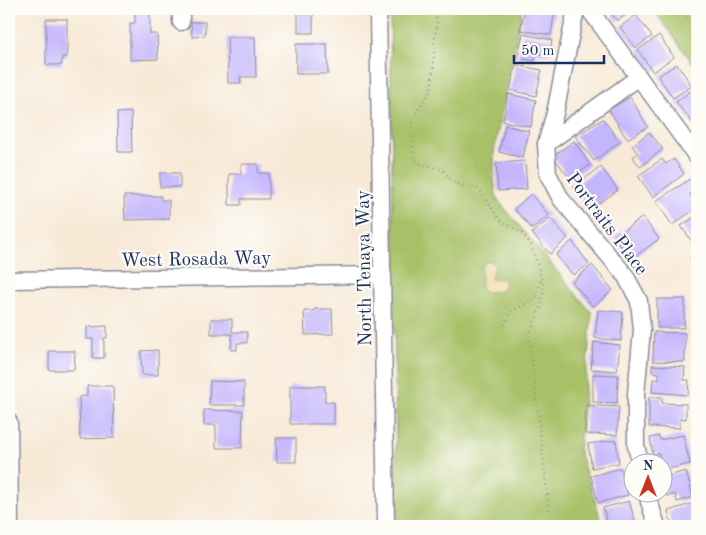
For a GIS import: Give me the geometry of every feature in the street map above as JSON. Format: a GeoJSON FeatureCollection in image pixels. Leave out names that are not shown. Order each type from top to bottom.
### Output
{"type":"FeatureCollection","features":[{"type":"Feature","properties":{"kind":"street","name":"North Tenaya Way"},"geometry":{"type":"LineString","coordinates":[[378,9],[386,526]]}},
{"type":"Feature","properties":{"kind":"street","name":"Portraits Place"},"geometry":{"type":"LineString","coordinates":[[576,9],[555,113],[546,144],[548,174],[561,199],[625,275],[639,301],[642,330],[636,394],[638,452]]}},
{"type":"Feature","properties":{"kind":"street"},"geometry":{"type":"LineString","coordinates":[[589,9],[697,157]]}},
{"type":"Feature","properties":{"kind":"street"},"geometry":{"type":"LineString","coordinates":[[546,144],[639,77]]}},
{"type":"Feature","properties":{"kind":"street","name":"West Rosada Way"},"geometry":{"type":"LineString","coordinates":[[9,280],[383,275]]}},
{"type":"Feature","properties":{"kind":"street"},"geometry":{"type":"LineString","coordinates":[[9,422],[10,526]]}},
{"type":"Feature","properties":{"kind":"street"},"geometry":{"type":"LineString","coordinates":[[649,502],[657,526]]}},
{"type":"Feature","properties":{"kind":"path"},"geometry":{"type":"LineString","coordinates":[[431,9],[437,19],[433,71],[430,90],[416,113],[411,129],[414,159],[424,165],[442,170],[453,182],[462,186],[475,187],[483,193],[500,220],[522,233],[532,245],[544,286],[541,307],[529,334],[551,526]]}},
{"type":"Feature","properties":{"kind":"path"},"geometry":{"type":"LineString","coordinates":[[680,9],[697,36]]}},
{"type":"Feature","properties":{"kind":"path"},"geometry":{"type":"LineString","coordinates":[[506,325],[510,312],[536,298],[542,277]]}},
{"type":"Feature","properties":{"kind":"green space"},"geometry":{"type":"Polygon","coordinates":[[[390,9],[522,9],[494,152],[494,180],[497,199],[592,313],[579,451],[603,526],[397,526],[390,9]]]}},
{"type":"Feature","properties":{"kind":"green space"},"geometry":{"type":"Polygon","coordinates":[[[653,9],[697,9],[697,69],[653,9]]]}},
{"type":"Feature","properties":{"kind":"sand"},"geometry":{"type":"Polygon","coordinates":[[[487,261],[492,262],[495,266],[491,277],[492,280],[501,278],[505,281],[501,291],[485,292],[481,287],[481,268],[487,261]]]}},
{"type":"Feature","properties":{"kind":"building"},"geometry":{"type":"Polygon","coordinates":[[[525,9],[555,9],[551,35],[520,30],[525,9]]]}},
{"type":"Feature","properties":{"kind":"building"},"geometry":{"type":"Polygon","coordinates":[[[608,9],[631,9],[632,11],[617,21],[608,9]]]}},
{"type":"Feature","properties":{"kind":"building"},"geometry":{"type":"Polygon","coordinates":[[[135,10],[150,10],[150,34],[157,34],[158,59],[130,60],[130,23],[135,23],[135,10]]]}},
{"type":"Feature","properties":{"kind":"building"},"geometry":{"type":"Polygon","coordinates":[[[298,11],[313,11],[313,33],[298,33],[298,11]]]}},
{"type":"Feature","properties":{"kind":"building"},"geometry":{"type":"Polygon","coordinates":[[[636,15],[652,36],[636,48],[620,27],[636,15]]]}},
{"type":"Feature","properties":{"kind":"building"},"geometry":{"type":"Polygon","coordinates":[[[46,19],[67,19],[67,57],[62,57],[62,65],[46,65],[46,19]]]}},
{"type":"Feature","properties":{"kind":"building"},"geometry":{"type":"Polygon","coordinates":[[[191,22],[205,22],[205,36],[192,37],[191,22]]]}},
{"type":"Feature","properties":{"kind":"building"},"geometry":{"type":"Polygon","coordinates":[[[523,34],[552,40],[549,55],[536,53],[535,61],[517,58],[523,34]]]}},
{"type":"Feature","properties":{"kind":"building"},"geometry":{"type":"Polygon","coordinates":[[[659,35],[674,57],[653,72],[638,50],[659,35]]]}},
{"type":"Feature","properties":{"kind":"building"},"geometry":{"type":"Polygon","coordinates":[[[227,37],[255,37],[256,77],[240,77],[241,83],[228,83],[227,37]]]}},
{"type":"Feature","properties":{"kind":"building"},"geometry":{"type":"Polygon","coordinates":[[[296,44],[327,44],[328,74],[296,74],[296,44]]]}},
{"type":"Feature","properties":{"kind":"building"},"geometry":{"type":"Polygon","coordinates":[[[677,64],[692,86],[673,98],[658,76],[677,64]]]}},
{"type":"Feature","properties":{"kind":"building"},"geometry":{"type":"Polygon","coordinates":[[[516,65],[542,70],[536,96],[510,90],[516,65]]]}},
{"type":"Feature","properties":{"kind":"building"},"geometry":{"type":"Polygon","coordinates":[[[692,90],[697,97],[697,122],[694,125],[676,102],[692,90]]]}},
{"type":"Feature","properties":{"kind":"building"},"geometry":{"type":"Polygon","coordinates":[[[508,94],[536,100],[531,127],[503,121],[508,94]]]}},
{"type":"Feature","properties":{"kind":"building"},"geometry":{"type":"Polygon","coordinates":[[[630,97],[648,127],[627,139],[609,110],[630,97]]]}},
{"type":"Feature","properties":{"kind":"building"},"geometry":{"type":"Polygon","coordinates":[[[131,112],[132,152],[118,152],[117,113],[131,112]]]}},
{"type":"Feature","properties":{"kind":"building"},"geometry":{"type":"Polygon","coordinates":[[[603,119],[620,142],[594,161],[575,136],[603,119]]]}},
{"type":"Feature","properties":{"kind":"building"},"geometry":{"type":"Polygon","coordinates":[[[505,125],[529,131],[523,158],[499,152],[505,125]]]}},
{"type":"Feature","properties":{"kind":"building"},"geometry":{"type":"Polygon","coordinates":[[[649,132],[663,149],[640,167],[633,157],[638,153],[632,146],[649,132]]]}},
{"type":"Feature","properties":{"kind":"building"},"geometry":{"type":"Polygon","coordinates":[[[574,141],[590,165],[570,179],[553,156],[574,141]]]}},
{"type":"Feature","properties":{"kind":"building"},"geometry":{"type":"Polygon","coordinates":[[[662,159],[666,164],[674,159],[684,174],[653,197],[638,176],[662,159]]]}},
{"type":"Feature","properties":{"kind":"building"},"geometry":{"type":"Polygon","coordinates":[[[525,161],[527,189],[498,191],[496,163],[525,161]]]}},
{"type":"Feature","properties":{"kind":"building"},"geometry":{"type":"Polygon","coordinates":[[[241,164],[258,164],[258,173],[269,173],[269,199],[241,199],[241,205],[229,205],[229,174],[241,174],[241,164]]]}},
{"type":"Feature","properties":{"kind":"building"},"geometry":{"type":"Polygon","coordinates":[[[601,167],[618,190],[589,210],[573,187],[601,167]]]}},
{"type":"Feature","properties":{"kind":"building"},"geometry":{"type":"Polygon","coordinates":[[[160,173],[180,173],[180,187],[160,187],[160,173]]]}},
{"type":"Feature","properties":{"kind":"building"},"geometry":{"type":"Polygon","coordinates":[[[690,179],[697,190],[690,194],[697,208],[672,225],[656,201],[690,179]]]}},
{"type":"Feature","properties":{"kind":"building"},"geometry":{"type":"Polygon","coordinates":[[[531,194],[549,215],[532,229],[514,209],[531,194]]]}},
{"type":"Feature","properties":{"kind":"building"},"geometry":{"type":"Polygon","coordinates":[[[124,196],[161,196],[161,200],[169,200],[169,219],[125,220],[124,196]]]}},
{"type":"Feature","properties":{"kind":"building"},"geometry":{"type":"Polygon","coordinates":[[[697,215],[697,240],[693,243],[681,226],[697,215]]]}},
{"type":"Feature","properties":{"kind":"building"},"geometry":{"type":"Polygon","coordinates":[[[643,217],[659,239],[630,260],[614,237],[643,217]]]}},
{"type":"Feature","properties":{"kind":"building"},"geometry":{"type":"Polygon","coordinates":[[[550,218],[568,238],[550,254],[532,233],[550,218]]]}},
{"type":"Feature","properties":{"kind":"building"},"geometry":{"type":"Polygon","coordinates":[[[572,241],[589,264],[573,275],[556,255],[572,241]]]}},
{"type":"Feature","properties":{"kind":"building"},"geometry":{"type":"Polygon","coordinates":[[[697,253],[697,274],[690,257],[697,253]]]}},
{"type":"Feature","properties":{"kind":"building"},"geometry":{"type":"Polygon","coordinates":[[[592,265],[613,290],[593,307],[572,282],[592,265]]]}},
{"type":"Feature","properties":{"kind":"building"},"geometry":{"type":"Polygon","coordinates":[[[657,299],[685,299],[684,328],[657,328],[657,299]]]}},
{"type":"Feature","properties":{"kind":"building"},"geometry":{"type":"Polygon","coordinates":[[[314,309],[332,309],[333,334],[305,335],[304,311],[314,311],[314,309]]]}},
{"type":"Feature","properties":{"kind":"building"},"geometry":{"type":"Polygon","coordinates":[[[598,310],[623,312],[621,341],[595,338],[598,310]]]}},
{"type":"Feature","properties":{"kind":"building"},"geometry":{"type":"Polygon","coordinates":[[[211,319],[232,319],[232,332],[247,332],[247,343],[237,343],[237,350],[231,350],[232,334],[211,334],[211,319]]]}},
{"type":"Feature","properties":{"kind":"building"},"geometry":{"type":"Polygon","coordinates":[[[107,326],[107,338],[104,338],[104,358],[93,358],[93,339],[87,339],[87,327],[107,326]]]}},
{"type":"Feature","properties":{"kind":"building"},"geometry":{"type":"Polygon","coordinates":[[[654,332],[685,333],[685,362],[653,361],[654,332]]]}},
{"type":"Feature","properties":{"kind":"building"},"geometry":{"type":"Polygon","coordinates":[[[594,342],[620,345],[617,371],[591,369],[594,342]]]}},
{"type":"Feature","properties":{"kind":"building"},"geometry":{"type":"Polygon","coordinates":[[[158,350],[158,375],[142,375],[141,351],[158,350]]]}},
{"type":"Feature","properties":{"kind":"building"},"geometry":{"type":"Polygon","coordinates":[[[49,351],[75,351],[74,370],[49,370],[49,351]]]}},
{"type":"Feature","properties":{"kind":"building"},"geometry":{"type":"Polygon","coordinates":[[[652,365],[685,367],[684,380],[689,380],[688,395],[652,392],[653,379],[659,380],[659,373],[652,372],[652,365]]]}},
{"type":"Feature","properties":{"kind":"building"},"geometry":{"type":"Polygon","coordinates":[[[593,374],[618,375],[617,403],[593,402],[593,374]]]}},
{"type":"Feature","properties":{"kind":"building"},"geometry":{"type":"Polygon","coordinates":[[[210,381],[244,382],[244,405],[209,405],[210,381]]]}},
{"type":"Feature","properties":{"kind":"building"},"geometry":{"type":"Polygon","coordinates":[[[87,386],[113,386],[114,438],[80,439],[79,397],[87,396],[87,386]]]}},
{"type":"Feature","properties":{"kind":"building"},"geometry":{"type":"Polygon","coordinates":[[[290,386],[325,386],[325,402],[334,402],[334,424],[290,424],[290,386]]]}},
{"type":"Feature","properties":{"kind":"building"},"geometry":{"type":"Polygon","coordinates":[[[649,397],[662,397],[662,403],[686,404],[686,419],[680,418],[680,428],[649,427],[649,397]]]}},
{"type":"Feature","properties":{"kind":"building"},"geometry":{"type":"Polygon","coordinates":[[[586,405],[619,407],[617,435],[585,434],[586,405]]]}},
{"type":"Feature","properties":{"kind":"building"},"geometry":{"type":"Polygon","coordinates":[[[204,410],[243,411],[242,448],[216,448],[216,425],[204,425],[204,410]]]}},
{"type":"Feature","properties":{"kind":"building"},"geometry":{"type":"Polygon","coordinates":[[[683,435],[690,464],[674,468],[674,452],[652,452],[650,438],[659,436],[660,440],[683,435]]]}},
{"type":"Feature","properties":{"kind":"building"},"geometry":{"type":"Polygon","coordinates":[[[276,438],[296,438],[296,462],[277,462],[276,438]]]}},
{"type":"Feature","properties":{"kind":"building"},"geometry":{"type":"Polygon","coordinates":[[[616,440],[619,463],[592,468],[588,444],[616,440]]]}},
{"type":"Feature","properties":{"kind":"building"},"geometry":{"type":"Polygon","coordinates":[[[621,468],[624,480],[624,496],[598,503],[591,476],[621,468]]]}},
{"type":"Feature","properties":{"kind":"building"},"geometry":{"type":"Polygon","coordinates":[[[686,471],[693,497],[677,502],[674,494],[674,474],[686,471]]]}},
{"type":"Feature","properties":{"kind":"building"},"geometry":{"type":"Polygon","coordinates":[[[629,502],[636,524],[608,526],[603,508],[629,502]]]}},
{"type":"Feature","properties":{"kind":"building"},"geometry":{"type":"Polygon","coordinates":[[[694,503],[697,514],[697,526],[679,526],[677,521],[671,523],[668,511],[694,503]]]}}]}
